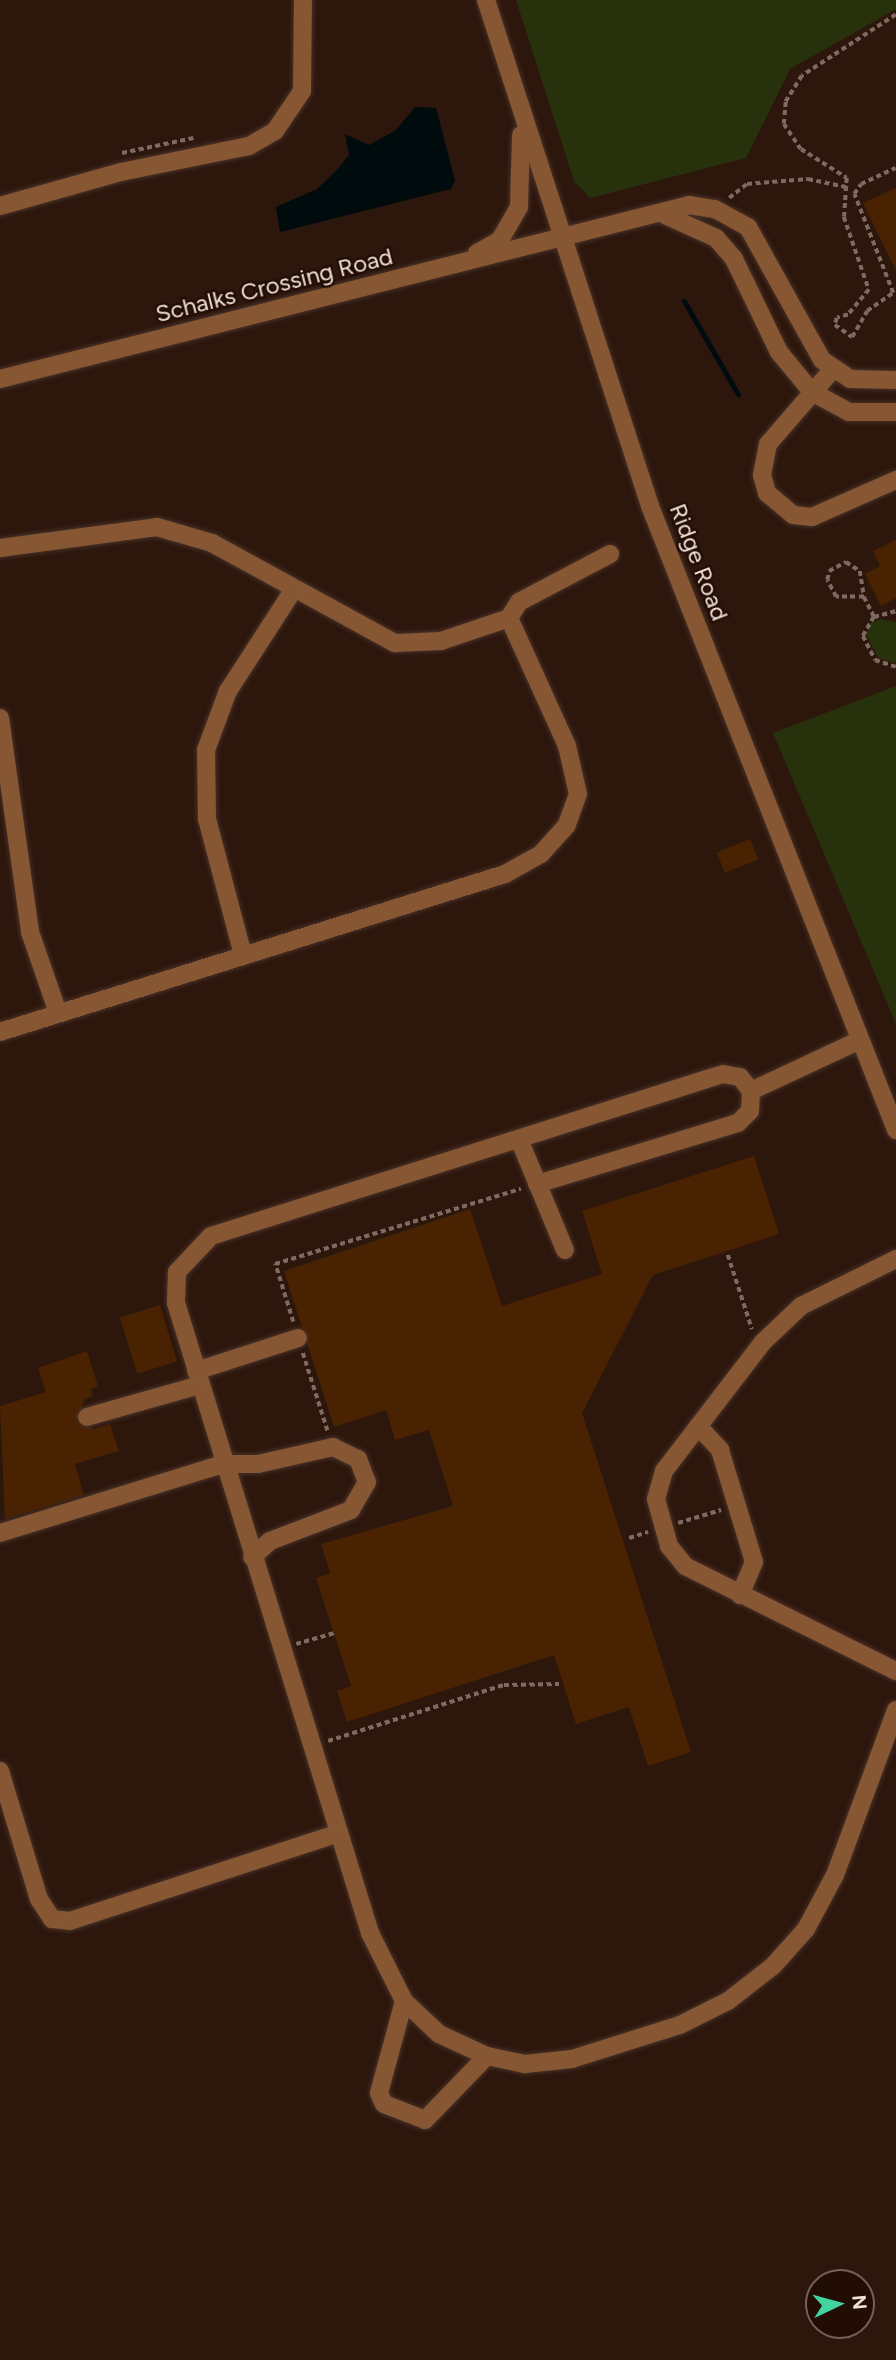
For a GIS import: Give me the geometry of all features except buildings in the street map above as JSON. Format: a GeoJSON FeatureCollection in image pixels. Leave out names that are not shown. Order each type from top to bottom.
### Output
{"type":"FeatureCollection","features":[{"type":"Feature","properties":{"kind":"street"},"geometry":{"type":"LineString","coordinates":[[0,206],[121,172],[249,146],[275,131],[302,91],[303,0]]}},
{"type":"Feature","properties":{"kind":"street","name":"Ridge Road"},"geometry":{"type":"LineString","coordinates":[[486,0],[520,118],[650,506],[858,1041],[896,1130]]}},
{"type":"Feature","properties":{"kind":"street"},"geometry":{"type":"LineString","coordinates":[[455,264],[500,240],[519,207],[520,118]]}},
{"type":"Feature","properties":{"kind":"street","name":"Schalks Crossing Road"},"geometry":{"type":"LineString","coordinates":[[0,379],[455,264],[665,215],[689,205],[715,209]]}},
{"type":"Feature","properties":{"kind":"street"},"geometry":{"type":"LineString","coordinates":[[715,209],[748,227],[768,254],[807,339],[833,369],[870,383],[896,380]]}},
{"type":"Feature","properties":{"kind":"street"},"geometry":{"type":"LineString","coordinates":[[665,215],[716,238],[734,259],[779,352],[812,392],[849,412],[896,412]]}},
{"type":"Feature","properties":{"kind":"street"},"geometry":{"type":"LineString","coordinates":[[779,352],[807,339]]}},
{"type":"Feature","properties":{"kind":"street"},"geometry":{"type":"LineString","coordinates":[[833,369],[812,392],[763,458],[767,492],[777,506],[793,514],[827,514],[896,480]]}},
{"type":"Feature","properties":{"kind":"street"},"geometry":{"type":"LineString","coordinates":[[0,548],[157,527],[212,543],[292,592],[395,643],[441,641],[509,618],[519,602],[610,554]]}},
{"type":"Feature","properties":{"kind":"street"},"geometry":{"type":"LineString","coordinates":[[243,955],[207,819],[206,750],[228,691],[292,592]]}},
{"type":"Feature","properties":{"kind":"street"},"geometry":{"type":"LineString","coordinates":[[0,1032],[505,874],[541,854],[567,825],[578,794],[567,746],[509,618]]}},
{"type":"Feature","properties":{"kind":"street"},"geometry":{"type":"LineString","coordinates":[[0,718],[30,932],[58,1013]]}},
{"type":"Feature","properties":{"kind":"street"},"geometry":{"type":"LineString","coordinates":[[751,1091],[858,1041]]}},
{"type":"Feature","properties":{"kind":"street"},"geometry":{"type":"LineString","coordinates":[[537,1184],[738,1123],[750,1111],[751,1091],[740,1077],[723,1074],[211,1236],[191,1249],[177,1272],[176,1303],[223,1464],[370,1933],[404,2001],[439,2034],[487,2056],[525,2064],[572,2059],[680,2025],[728,2001],[773,1966],[806,1929],[835,1875],[896,1710]]}},
{"type":"Feature","properties":{"kind":"street"},"geometry":{"type":"LineString","coordinates":[[519,1139],[565,1250]]}},
{"type":"Feature","properties":{"kind":"street"},"geometry":{"type":"LineString","coordinates":[[896,1259],[801,1306],[763,1342],[664,1471],[656,1499],[664,1527],[685,1566],[896,1671]]}},
{"type":"Feature","properties":{"kind":"street"},"geometry":{"type":"LineString","coordinates":[[87,1417],[198,1378],[298,1338]]}},
{"type":"Feature","properties":{"kind":"street"},"geometry":{"type":"LineString","coordinates":[[698,1426],[720,1450],[754,1562],[740,1595]]}},
{"type":"Feature","properties":{"kind":"street"},"geometry":{"type":"LineString","coordinates":[[0,1533],[223,1464],[258,1464],[332,1447],[349,1452],[364,1468],[360,1502],[270,1541],[252,1557]]}},
{"type":"Feature","properties":{"kind":"street"},"geometry":{"type":"LineString","coordinates":[[0,1771],[39,1899],[52,1919],[70,1921],[339,1833]]}},
{"type":"Feature","properties":{"kind":"street"},"geometry":{"type":"LineString","coordinates":[[404,2001],[379,2093],[384,2104],[425,2120],[487,2056]]}},
{"type":"Feature","properties":{"kind":"path"},"geometry":{"type":"LineString","coordinates":[[896,15],[802,76],[786,102],[784,124],[801,149],[847,178],[844,217],[869,290],[848,315],[837,318],[835,325],[852,337],[867,311],[893,293],[854,194],[860,184],[896,168]]}},
{"type":"Feature","properties":{"kind":"path"},"geometry":{"type":"LineString","coordinates":[[118,154],[207,135]]}},
{"type":"Feature","properties":{"kind":"path"},"geometry":{"type":"LineString","coordinates":[[715,209],[747,184],[808,179],[847,187]]}},
{"type":"Feature","properties":{"kind":"path"},"geometry":{"type":"LineString","coordinates":[[864,597],[836,597],[829,571],[852,564],[860,571],[864,597],[874,618]]}},
{"type":"Feature","properties":{"kind":"path"},"geometry":{"type":"LineString","coordinates":[[874,618],[895,615]]}},
{"type":"Feature","properties":{"kind":"path"},"geometry":{"type":"LineString","coordinates":[[874,618],[863,636],[875,660],[896,667]]}},
{"type":"Feature","properties":{"kind":"path"},"geometry":{"type":"LineString","coordinates":[[332,1447],[275,1264],[537,1184]]}},
{"type":"Feature","properties":{"kind":"path"},"geometry":{"type":"LineString","coordinates":[[728,1255],[754,1334],[763,1342]]}},
{"type":"Feature","properties":{"kind":"path"},"geometry":{"type":"LineString","coordinates":[[629,1538],[737,1505]]}},
{"type":"Feature","properties":{"kind":"path"},"geometry":{"type":"LineString","coordinates":[[281,1649],[334,1633]]}},
{"type":"Feature","properties":{"kind":"path"},"geometry":{"type":"LineString","coordinates":[[326,1742],[504,1685],[559,1684]]}},
{"type":"Feature","properties":{"kind":"green space"},"geometry":{"type":"Polygon","coordinates":[[[516,0],[896,0],[896,9],[790,69],[746,158],[590,198],[574,181],[516,0]]]}},
{"type":"Feature","properties":{"kind":"green space"},"geometry":{"type":"Polygon","coordinates":[[[881,619],[896,622],[896,663],[879,659],[866,635],[870,623],[881,619]]]}},
{"type":"Feature","properties":{"kind":"green space"},"geometry":{"type":"Polygon","coordinates":[[[896,686],[896,1024],[773,733],[896,686]]]}},
{"type":"Feature","properties":{"kind":"shaded area"},"geometry":{"type":"Polygon","coordinates":[[[415,107],[436,108],[455,180],[451,189],[280,232],[276,207],[317,189],[337,170],[349,155],[345,134],[369,145],[396,130],[415,107]]]}},
{"type":"Feature","properties":{"kind":"waterway"},"geometry":{"type":"LineString","coordinates":[[684,301],[738,394]]}}]}
